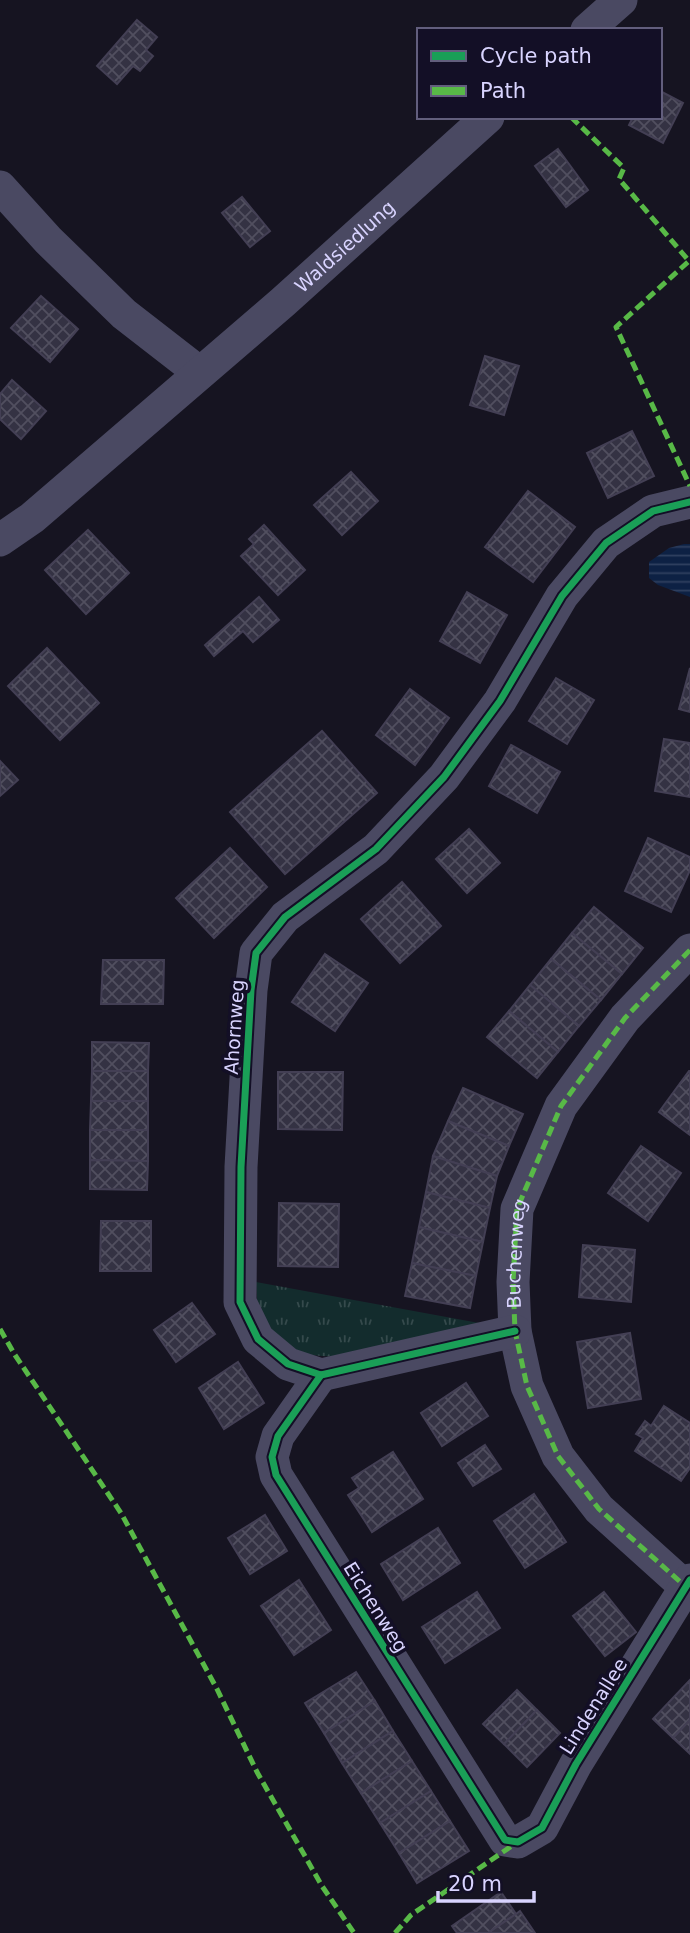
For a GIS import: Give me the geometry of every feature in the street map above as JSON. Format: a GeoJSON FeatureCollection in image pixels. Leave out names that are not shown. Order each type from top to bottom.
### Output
{"type":"FeatureCollection","features":[{"type":"Feature","properties":{"kind":"street"},"geometry":{"type":"LineString","coordinates":[[589,28],[621,0]]}},
{"type":"Feature","properties":{"kind":"street","name":"Waldsiedlung"},"geometry":{"type":"LineString","coordinates":[[0,540],[32,518],[282,302],[486,119]]}},
{"type":"Feature","properties":{"kind":"street"},"geometry":{"type":"LineString","coordinates":[[0,187],[48,240],[124,314],[200,373]]}},
{"type":"Feature","properties":{"kind":"street","name":"Ahornweg"},"geometry":{"type":"LineString","coordinates":[[321,1375],[288,1364],[258,1339],[240,1302],[241,1167],[251,990],[257,953],[285,917],[376,849],[444,777],[500,701],[562,596],[607,543],[653,511],[690,502]]}},
{"type":"Feature","properties":{"kind":"street","name":"Buchenweg"},"geometry":{"type":"LineString","coordinates":[[689,1586],[599,1509],[558,1456],[527,1386],[515,1331],[513,1282],[517,1209],[561,1106],[625,1018],[690,950]]}},
{"type":"Feature","properties":{"kind":"street"},"geometry":{"type":"LineString","coordinates":[[321,1375],[515,1331]]}},
{"type":"Feature","properties":{"kind":"street","name":"Eichenweg"},"geometry":{"type":"LineString","coordinates":[[321,1375],[278,1436],[272,1457],[276,1475],[490,1819],[505,1840],[519,1842]]}},
{"type":"Feature","properties":{"kind":"street","name":"Lindenallee"},"geometry":{"type":"LineString","coordinates":[[519,1842],[542,1828],[576,1764],[689,1586]]}},
{"type":"Feature","properties":{"kind":"green space"},"geometry":{"type":"Polygon","coordinates":[[[256,1282],[479,1323],[335,1357],[298,1354],[274,1341],[258,1313],[256,1282]]]}},
{"type":"Feature","properties":{"kind":"water"},"geometry":{"type":"Polygon","coordinates":[[[690,544],[690,597],[658,585],[649,578],[649,562],[669,548],[690,544]]]}},
{"type":"Feature","properties":{"kind":"building"},"geometry":{"type":"Polygon","coordinates":[[[137,20],[157,37],[146,50],[153,56],[140,71],[133,66],[117,84],[97,66],[137,20]]]}},
{"type":"Feature","properties":{"kind":"building"},"geometry":{"type":"Polygon","coordinates":[[[662,92],[683,103],[663,143],[629,125],[632,119],[662,119],[662,92]]]}},
{"type":"Feature","properties":{"kind":"building"},"geometry":{"type":"Polygon","coordinates":[[[558,149],[588,190],[566,207],[535,166],[558,149]]]}},
{"type":"Feature","properties":{"kind":"building"},"geometry":{"type":"Polygon","coordinates":[[[242,197],[270,231],[250,247],[222,213],[242,197]]]}},
{"type":"Feature","properties":{"kind":"building"},"geometry":{"type":"Polygon","coordinates":[[[41,296],[78,329],[50,362],[11,328],[41,296]]]}},
{"type":"Feature","properties":{"kind":"building"},"geometry":{"type":"Polygon","coordinates":[[[485,356],[519,366],[504,415],[470,405],[485,356]]]}},
{"type":"Feature","properties":{"kind":"building"},"geometry":{"type":"Polygon","coordinates":[[[12,380],[46,411],[21,439],[0,419],[0,394],[12,380]]]}},
{"type":"Feature","properties":{"kind":"building"},"geometry":{"type":"Polygon","coordinates":[[[632,431],[654,476],[608,498],[587,453],[632,431]]]}},
{"type":"Feature","properties":{"kind":"building"},"geometry":{"type":"Polygon","coordinates":[[[351,472],[378,501],[342,535],[314,505],[351,472]]]}},
{"type":"Feature","properties":{"kind":"building"},"geometry":{"type":"Polygon","coordinates":[[[528,491],[575,527],[533,582],[485,547],[528,491]]]}},
{"type":"Feature","properties":{"kind":"building"},"geometry":{"type":"Polygon","coordinates":[[[264,525],[305,570],[278,595],[241,556],[254,544],[249,539],[264,525]]]}},
{"type":"Feature","properties":{"kind":"building"},"geometry":{"type":"Polygon","coordinates":[[[88,530],[129,573],[86,614],[45,570],[88,530]]]}},
{"type":"Feature","properties":{"kind":"building"},"geometry":{"type":"Polygon","coordinates":[[[467,592],[507,615],[480,663],[440,641],[467,592]]]}},
{"type":"Feature","properties":{"kind":"building"},"geometry":{"type":"Polygon","coordinates":[[[259,597],[279,620],[253,642],[243,631],[214,656],[205,645],[259,597]]]}},
{"type":"Feature","properties":{"kind":"building"},"geometry":{"type":"Polygon","coordinates":[[[47,648],[99,703],[60,740],[8,686],[47,648]]]}},
{"type":"Feature","properties":{"kind":"building"},"geometry":{"type":"Polygon","coordinates":[[[690,668],[690,712],[679,709],[690,668]]]}},
{"type":"Feature","properties":{"kind":"building"},"geometry":{"type":"Polygon","coordinates":[[[556,678],[594,700],[567,744],[529,721],[556,678]]]}},
{"type":"Feature","properties":{"kind":"building"},"geometry":{"type":"Polygon","coordinates":[[[410,689],[449,718],[415,765],[376,735],[410,689]]]}},
{"type":"Feature","properties":{"kind":"building"},"geometry":{"type":"Polygon","coordinates":[[[322,731],[377,793],[285,874],[230,812],[322,731]]]}},
{"type":"Feature","properties":{"kind":"building"},"geometry":{"type":"Polygon","coordinates":[[[664,739],[690,743],[690,797],[655,791],[664,739]]]}},
{"type":"Feature","properties":{"kind":"building"},"geometry":{"type":"Polygon","coordinates":[[[511,745],[560,772],[537,813],[489,786],[511,745]]]}},
{"type":"Feature","properties":{"kind":"building"},"geometry":{"type":"Polygon","coordinates":[[[0,761],[18,780],[0,796],[0,761]]]}},
{"type":"Feature","properties":{"kind":"building"},"geometry":{"type":"Polygon","coordinates":[[[469,829],[500,863],[467,893],[436,859],[469,829]]]}},
{"type":"Feature","properties":{"kind":"building"},"geometry":{"type":"Polygon","coordinates":[[[648,838],[690,857],[690,870],[671,912],[625,891],[648,838]]]}},
{"type":"Feature","properties":{"kind":"building"},"geometry":{"type":"Polygon","coordinates":[[[230,848],[267,887],[214,938],[176,898],[230,848]]]}},
{"type":"Feature","properties":{"kind":"building"},"geometry":{"type":"Polygon","coordinates":[[[402,882],[441,926],[400,963],[361,919],[402,882]]]}},
{"type":"Feature","properties":{"kind":"building"},"geometry":{"type":"Polygon","coordinates":[[[594,907],[643,948],[622,974],[572,933],[594,907]]]}},
{"type":"Feature","properties":{"kind":"building"},"geometry":{"type":"Polygon","coordinates":[[[572,933],[622,974],[601,1000],[551,959],[572,933]]]}},
{"type":"Feature","properties":{"kind":"building"},"geometry":{"type":"Polygon","coordinates":[[[325,954],[368,983],[335,1031],[292,1002],[325,954]]]}},
{"type":"Feature","properties":{"kind":"building"},"geometry":{"type":"Polygon","coordinates":[[[551,959],[601,1000],[579,1026],[530,985],[551,959]]]}},
{"type":"Feature","properties":{"kind":"building"},"geometry":{"type":"Polygon","coordinates":[[[103,960],[164,960],[163,1004],[101,1004],[103,960]]]}},
{"type":"Feature","properties":{"kind":"building"},"geometry":{"type":"Polygon","coordinates":[[[530,985],[579,1026],[558,1052],[509,1011],[530,985]]]}},
{"type":"Feature","properties":{"kind":"building"},"geometry":{"type":"Polygon","coordinates":[[[509,1011],[558,1052],[537,1078],[487,1037],[509,1011]]]}},
{"type":"Feature","properties":{"kind":"building"},"geometry":{"type":"Polygon","coordinates":[[[92,1042],[149,1043],[148,1071],[92,1071],[92,1042]]]}},
{"type":"Feature","properties":{"kind":"building"},"geometry":{"type":"Polygon","coordinates":[[[92,1071],[148,1071],[148,1101],[91,1101],[92,1071]]]}},
{"type":"Feature","properties":{"kind":"building"},"geometry":{"type":"Polygon","coordinates":[[[690,1071],[690,1135],[659,1112],[690,1071]]]}},
{"type":"Feature","properties":{"kind":"building"},"geometry":{"type":"Polygon","coordinates":[[[278,1072],[343,1072],[342,1130],[278,1129],[278,1072]]]}},
{"type":"Feature","properties":{"kind":"building"},"geometry":{"type":"Polygon","coordinates":[[[463,1088],[523,1114],[509,1146],[448,1121],[463,1088]]]}},
{"type":"Feature","properties":{"kind":"building"},"geometry":{"type":"Polygon","coordinates":[[[91,1101],[148,1101],[148,1130],[90,1130],[91,1101]]]}},
{"type":"Feature","properties":{"kind":"building"},"geometry":{"type":"Polygon","coordinates":[[[448,1121],[509,1146],[497,1176],[433,1156],[448,1121]]]}},
{"type":"Feature","properties":{"kind":"building"},"geometry":{"type":"Polygon","coordinates":[[[90,1130],[148,1130],[148,1161],[90,1160],[90,1130]]]}},
{"type":"Feature","properties":{"kind":"building"},"geometry":{"type":"Polygon","coordinates":[[[641,1146],[681,1173],[648,1221],[608,1193],[641,1146]]]}},
{"type":"Feature","properties":{"kind":"building"},"geometry":{"type":"Polygon","coordinates":[[[433,1156],[497,1176],[490,1208],[426,1192],[433,1156]]]}},
{"type":"Feature","properties":{"kind":"building"},"geometry":{"type":"Polygon","coordinates":[[[90,1160],[148,1161],[147,1190],[90,1189],[90,1160]]]}},
{"type":"Feature","properties":{"kind":"building"},"geometry":{"type":"Polygon","coordinates":[[[426,1192],[490,1208],[483,1242],[419,1227],[426,1192]]]}},
{"type":"Feature","properties":{"kind":"building"},"geometry":{"type":"Polygon","coordinates":[[[279,1203],[339,1204],[338,1267],[278,1266],[279,1203]]]}},
{"type":"Feature","properties":{"kind":"building"},"geometry":{"type":"Polygon","coordinates":[[[101,1221],[151,1221],[151,1271],[100,1271],[101,1221]]]}},
{"type":"Feature","properties":{"kind":"building"},"geometry":{"type":"Polygon","coordinates":[[[419,1227],[483,1242],[476,1276],[412,1263],[419,1227]]]}},
{"type":"Feature","properties":{"kind":"building"},"geometry":{"type":"Polygon","coordinates":[[[583,1245],[635,1250],[631,1302],[579,1297],[583,1245]]]}},
{"type":"Feature","properties":{"kind":"building"},"geometry":{"type":"Polygon","coordinates":[[[412,1263],[476,1276],[470,1308],[405,1296],[412,1263]]]}},
{"type":"Feature","properties":{"kind":"building"},"geometry":{"type":"Polygon","coordinates":[[[192,1303],[215,1334],[176,1362],[154,1330],[192,1303]]]}},
{"type":"Feature","properties":{"kind":"building"},"geometry":{"type":"Polygon","coordinates":[[[630,1333],[641,1399],[588,1408],[577,1342],[630,1333]]]}},
{"type":"Feature","properties":{"kind":"building"},"geometry":{"type":"Polygon","coordinates":[[[238,1362],[264,1403],[224,1429],[199,1388],[238,1362]]]}},
{"type":"Feature","properties":{"kind":"building"},"geometry":{"type":"Polygon","coordinates":[[[466,1383],[488,1416],[442,1446],[421,1413],[466,1383]]]}},
{"type":"Feature","properties":{"kind":"building"},"geometry":{"type":"Polygon","coordinates":[[[664,1406],[690,1423],[690,1468],[681,1481],[635,1451],[643,1438],[636,1434],[645,1421],[651,1426],[664,1406]]]}},
{"type":"Feature","properties":{"kind":"building"},"geometry":{"type":"Polygon","coordinates":[[[485,1445],[501,1469],[473,1486],[458,1463],[485,1445]]]}},
{"type":"Feature","properties":{"kind":"building"},"geometry":{"type":"Polygon","coordinates":[[[393,1452],[423,1499],[372,1532],[348,1495],[359,1488],[352,1478],[393,1452]]]}},
{"type":"Feature","properties":{"kind":"building"},"geometry":{"type":"Polygon","coordinates":[[[534,1494],[566,1542],[525,1568],[494,1521],[534,1494]]]}},
{"type":"Feature","properties":{"kind":"building"},"geometry":{"type":"Polygon","coordinates":[[[265,1515],[287,1551],[250,1574],[228,1538],[265,1515]]]}},
{"type":"Feature","properties":{"kind":"building"},"geometry":{"type":"Polygon","coordinates":[[[438,1528],[460,1563],[403,1600],[381,1564],[438,1528]]]}},
{"type":"Feature","properties":{"kind":"building"},"geometry":{"type":"Polygon","coordinates":[[[299,1580],[331,1630],[294,1655],[261,1606],[299,1580]]]}},
{"type":"Feature","properties":{"kind":"building"},"geometry":{"type":"Polygon","coordinates":[[[477,1592],[500,1628],[445,1663],[422,1627],[477,1592]]]}},
{"type":"Feature","properties":{"kind":"building"},"geometry":{"type":"Polygon","coordinates":[[[604,1592],[636,1632],[605,1656],[573,1616],[604,1592]]]}},
{"type":"Feature","properties":{"kind":"building"},"geometry":{"type":"Polygon","coordinates":[[[356,1672],[375,1701],[324,1733],[305,1703],[356,1672]]]}},
{"type":"Feature","properties":{"kind":"building"},"geometry":{"type":"Polygon","coordinates":[[[690,1680],[690,1720],[673,1738],[653,1719],[690,1680]]]}},
{"type":"Feature","properties":{"kind":"building"},"geometry":{"type":"Polygon","coordinates":[[[517,1690],[537,1710],[504,1744],[483,1724],[517,1690]]]}},
{"type":"Feature","properties":{"kind":"building"},"geometry":{"type":"Polygon","coordinates":[[[375,1701],[393,1731],[342,1763],[324,1733],[375,1701]]]}},
{"type":"Feature","properties":{"kind":"building"},"geometry":{"type":"Polygon","coordinates":[[[537,1710],[560,1733],[527,1767],[504,1744],[537,1710]]]}},
{"type":"Feature","properties":{"kind":"building"},"geometry":{"type":"Polygon","coordinates":[[[690,1720],[690,1754],[673,1738],[690,1720]]]}},
{"type":"Feature","properties":{"kind":"building"},"geometry":{"type":"Polygon","coordinates":[[[393,1731],[412,1761],[361,1793],[342,1763],[393,1731]]]}},
{"type":"Feature","properties":{"kind":"building"},"geometry":{"type":"Polygon","coordinates":[[[412,1761],[431,1791],[380,1823],[361,1793],[412,1761]]]}},
{"type":"Feature","properties":{"kind":"building"},"geometry":{"type":"Polygon","coordinates":[[[431,1791],[450,1821],[399,1853],[380,1823],[431,1791]]]}},
{"type":"Feature","properties":{"kind":"building"},"geometry":{"type":"Polygon","coordinates":[[[450,1821],[469,1851],[417,1883],[399,1853],[450,1821]]]}},
{"type":"Feature","properties":{"kind":"building"},"geometry":{"type":"Polygon","coordinates":[[[501,1892],[516,1914],[488,1933],[457,1933],[452,1926],[501,1892]]]}},
{"type":"Feature","properties":{"kind":"building"},"geometry":{"type":"Polygon","coordinates":[[[520,1911],[535,1933],[488,1933],[516,1914],[520,1911]]]}},
{"type":"Feature","properties":{"kind":"marked path"},"geometry":{"type":"LineString","coordinates":[[573,119],[624,168],[619,179],[689,261],[616,327],[690,486]]}},
{"type":"Feature","properties":{"kind":"marked path"},"geometry":{"type":"LineString","coordinates":[[682,1592],[686,1587],[599,1509],[558,1456],[527,1386],[515,1331],[513,1282],[517,1209],[561,1106],[625,1018],[690,950]]}},
{"type":"Feature","properties":{"kind":"marked path"},"geometry":{"type":"LineString","coordinates":[[0,1329],[121,1513],[217,1689],[257,1772],[322,1886],[354,1933]]}},
{"type":"Feature","properties":{"kind":"marked path"},"geometry":{"type":"LineString","coordinates":[[395,1933],[411,1915],[519,1841]]}},
{"type":"Feature","properties":{"kind":"cycle path"},"geometry":{"type":"LineString","coordinates":[[515,1331],[321,1375],[288,1364],[258,1339],[240,1302],[241,1167],[251,990],[256,953],[285,917],[376,849],[444,777],[500,701],[562,596],[606,543],[653,511],[690,502]]}},
{"type":"Feature","properties":{"kind":"cycle path"},"geometry":{"type":"LineString","coordinates":[[321,1375],[278,1436],[272,1457],[276,1475],[505,1840],[518,1842],[542,1828],[576,1764],[690,1580]]}}]}
